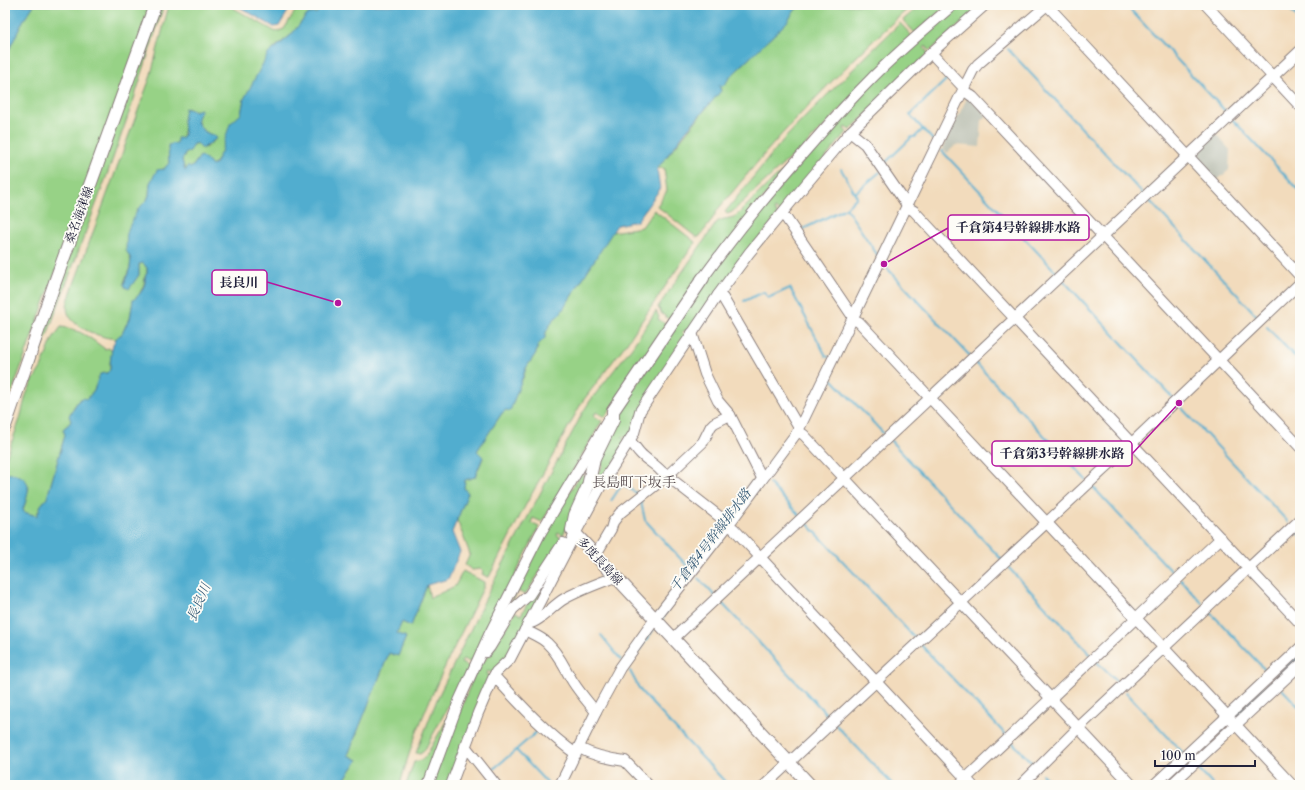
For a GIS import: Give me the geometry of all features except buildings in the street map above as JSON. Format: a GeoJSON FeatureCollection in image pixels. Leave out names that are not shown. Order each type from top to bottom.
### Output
{"type":"FeatureCollection","features":[{"type":"Feature","properties":{"kind":"main road","name":"桑名海津線"},"geometry":{"type":"LineString","coordinates":[[5,426],[57,275],[155,5]]}},
{"type":"Feature","properties":{"kind":"main road","name":"多度長島線"},"geometry":{"type":"LineString","coordinates":[[704,278],[613,411],[613,420],[594,459],[588,486],[572,526],[572,530],[574,534],[810,785]]}},
{"type":"Feature","properties":{"kind":"street"},"geometry":{"type":"LineString","coordinates":[[704,278],[763,200],[836,116],[873,76],[916,36],[953,5]]}},
{"type":"Feature","properties":{"kind":"street"},"geometry":{"type":"LineString","coordinates":[[451,785],[478,713],[496,672],[510,659],[574,534],[602,484],[634,433],[640,411],[718,295],[749,253],[850,132],[931,53],[985,5]]}},
{"type":"Feature","properties":{"kind":"street"},"geometry":{"type":"LineString","coordinates":[[560,785],[581,751],[596,712],[620,668],[655,619],[730,526],[762,478],[800,431],[978,64],[1046,5],[1300,276]]}},
{"type":"Feature","properties":{"kind":"street"},"geometry":{"type":"LineString","coordinates":[[1206,5],[1300,106]]}},
{"type":"Feature","properties":{"kind":"street"},"geometry":{"type":"LineString","coordinates":[[673,639],[1300,52]]}},
{"type":"Feature","properties":{"kind":"street"},"geometry":{"type":"LineString","coordinates":[[931,53],[965,91],[1300,446]]}},
{"type":"Feature","properties":{"kind":"street"},"geometry":{"type":"LineString","coordinates":[[850,132],[865,144],[909,208],[1132,442],[1300,623]]}},
{"type":"Feature","properties":{"kind":"street"},"geometry":{"type":"LineString","coordinates":[[781,214],[786,218],[855,320],[930,398],[1292,785]]}},
{"type":"Feature","properties":{"kind":"street"},"geometry":{"type":"LineString","coordinates":[[765,785],[1132,442],[1221,362],[1300,283]]}},
{"type":"Feature","properties":{"kind":"street"},"geometry":{"type":"LineString","coordinates":[[718,295],[723,298],[800,431],[1132,785]]}},
{"type":"Feature","properties":{"kind":"street"},"geometry":{"type":"LineString","coordinates":[[692,333],[705,374],[718,401],[730,416],[762,478]]}},
{"type":"Feature","properties":{"kind":"street"},"geometry":{"type":"LineString","coordinates":[[428,785],[459,701],[489,635],[537,540],[613,411]]}},
{"type":"Feature","properties":{"kind":"street"},"geometry":{"type":"LineString","coordinates":[[595,556],[611,529],[613,522],[620,513],[667,476],[703,442],[714,423],[730,416]]}},
{"type":"Feature","properties":{"kind":"street"},"geometry":{"type":"LineString","coordinates":[[629,441],[641,454],[654,463],[667,476],[730,526],[876,682],[966,783],[1051,698],[1221,538]]}},
{"type":"Feature","properties":{"kind":"street"},"geometry":{"type":"LineString","coordinates":[[1021,785],[1078,727],[1300,520]]}},
{"type":"Feature","properties":{"kind":"street"},"geometry":{"type":"LineString","coordinates":[[477,661],[490,647],[513,609],[529,595],[566,538],[574,534]]}},
{"type":"Feature","properties":{"kind":"street"},"geometry":{"type":"LineString","coordinates":[[526,627],[562,600],[576,592],[615,576]]}},
{"type":"Feature","properties":{"kind":"street"},"geometry":{"type":"LineString","coordinates":[[526,627],[554,650],[562,661],[579,692],[596,712]]}},
{"type":"Feature","properties":{"kind":"street"},"geometry":{"type":"LineString","coordinates":[[1171,785],[1300,648]]}},
{"type":"Feature","properties":{"kind":"street"},"geometry":{"type":"LineString","coordinates":[[1154,785],[1300,665]]}},
{"type":"Feature","properties":{"kind":"street"},"geometry":{"type":"LineString","coordinates":[[494,676],[539,723],[564,745],[581,751],[625,761],[648,785]]}},
{"type":"Feature","properties":{"kind":"street"},"geometry":{"type":"LineString","coordinates":[[465,746],[496,785]]}},
{"type":"Feature","properties":{"kind":"shaded area"},"geometry":{"type":"Polygon","coordinates":[[[968,96],[987,115],[982,120],[980,147],[956,145],[947,153],[942,149],[968,96]]]}},
{"type":"Feature","properties":{"kind":"shaded area"},"geometry":{"type":"Polygon","coordinates":[[[1215,133],[1230,150],[1229,170],[1215,182],[1195,160],[1195,152],[1215,133]]]}},
{"type":"Feature","properties":{"kind":"green space"},"geometry":{"type":"Polygon","coordinates":[[[34,5],[152,5],[5,411],[5,58],[23,21],[34,5]]]}},
{"type":"Feature","properties":{"kind":"green space"},"geometry":{"type":"Polygon","coordinates":[[[159,5],[164,5],[134,99],[35,367],[28,377],[91,191],[159,5]]]}},
{"type":"Feature","properties":{"kind":"green space"},"geometry":{"type":"Polygon","coordinates":[[[169,5],[228,5],[276,32],[284,29],[299,5],[323,5],[317,13],[308,14],[291,35],[274,48],[244,99],[241,114],[229,130],[220,156],[212,166],[208,161],[200,156],[193,166],[190,168],[188,166],[185,171],[182,160],[185,154],[191,150],[192,145],[197,143],[205,148],[217,138],[209,134],[199,125],[198,117],[201,112],[187,108],[183,120],[184,126],[182,138],[178,143],[168,148],[169,163],[164,169],[159,170],[150,183],[147,200],[138,209],[129,256],[131,263],[124,283],[125,287],[131,286],[139,275],[139,264],[143,263],[147,268],[144,284],[132,306],[130,319],[122,334],[116,339],[107,338],[90,332],[74,322],[70,318],[67,305],[150,78],[169,5]]]}},
{"type":"Feature","properties":{"kind":"green space"},"geometry":{"type":"Polygon","coordinates":[[[801,5],[912,5],[861,52],[797,118],[765,153],[718,209],[710,223],[699,237],[696,237],[657,206],[667,191],[664,168],[657,169],[721,90],[719,85],[723,86],[732,75],[787,22],[795,10],[801,5]]]}},
{"type":"Feature","properties":{"kind":"green space"},"geometry":{"type":"Polygon","coordinates":[[[921,5],[947,5],[915,33],[903,20],[921,5]]]}},
{"type":"Feature","properties":{"kind":"green space"},"geometry":{"type":"Polygon","coordinates":[[[957,5],[982,5],[930,51],[926,46],[924,48],[928,53],[850,130],[845,127],[844,129],[847,132],[780,212],[775,209],[774,211],[778,214],[689,334],[684,330],[682,333],[687,337],[628,439],[623,436],[622,438],[627,441],[576,527],[593,481],[603,465],[597,461],[615,428],[617,429],[619,426],[617,424],[620,410],[706,279],[765,205],[767,206],[769,203],[767,202],[836,122],[837,123],[840,121],[838,119],[876,79],[917,40],[918,42],[921,40],[919,38],[957,5]]]}},
{"type":"Feature","properties":{"kind":"green space"},"geometry":{"type":"Polygon","coordinates":[[[900,23],[912,36],[797,154],[790,158],[732,212],[727,214],[725,212],[784,139],[900,23]]]}},
{"type":"Feature","properties":{"kind":"green space"},"geometry":{"type":"Polygon","coordinates":[[[785,170],[670,320],[662,314],[658,307],[717,222],[736,216],[767,185],[785,170]]]}},
{"type":"Feature","properties":{"kind":"green space"},"geometry":{"type":"Polygon","coordinates":[[[654,210],[695,242],[694,244],[626,344],[582,402],[523,510],[489,577],[482,574],[483,572],[481,569],[472,570],[465,565],[470,554],[457,520],[468,493],[464,488],[465,480],[475,477],[483,458],[477,451],[502,413],[506,410],[523,378],[526,368],[536,353],[538,345],[545,338],[546,332],[553,320],[560,314],[612,232],[642,227],[654,210]]]}},
{"type":"Feature","properties":{"kind":"green space"},"geometry":{"type":"Polygon","coordinates":[[[656,311],[659,317],[658,319],[667,325],[605,417],[596,412],[594,416],[602,421],[542,522],[533,518],[531,523],[539,527],[472,663],[463,659],[461,663],[470,667],[458,694],[450,703],[424,751],[420,754],[416,753],[438,697],[493,583],[583,412],[632,347],[656,311]]]}},
{"type":"Feature","properties":{"kind":"green space"},"geometry":{"type":"Polygon","coordinates":[[[61,327],[73,329],[90,338],[105,349],[109,348],[112,352],[110,370],[98,377],[96,386],[91,394],[87,399],[79,401],[70,414],[71,422],[63,429],[65,435],[47,498],[41,505],[36,516],[24,512],[23,509],[29,487],[7,474],[5,480],[5,461],[20,419],[26,395],[41,368],[53,338],[61,327]]]}},
{"type":"Feature","properties":{"kind":"green space"},"geometry":{"type":"Polygon","coordinates":[[[581,474],[588,479],[563,535],[558,532],[557,535],[562,538],[525,595],[518,591],[489,644],[546,530],[549,531],[550,528],[548,526],[581,474]]]}},
{"type":"Feature","properties":{"kind":"green space"},"geometry":{"type":"Polygon","coordinates":[[[561,552],[508,659],[494,674],[488,671],[487,674],[492,677],[449,785],[431,785],[476,670],[478,671],[480,668],[478,667],[492,652],[515,612],[521,615],[531,597],[561,552]]]}},
{"type":"Feature","properties":{"kind":"green space"},"geometry":{"type":"Polygon","coordinates":[[[463,571],[484,582],[484,586],[426,708],[400,785],[344,785],[346,777],[358,760],[348,755],[389,653],[398,656],[406,637],[397,633],[402,622],[411,626],[427,585],[430,598],[455,586],[463,571]]]}},
{"type":"Feature","properties":{"kind":"green space"},"geometry":{"type":"Polygon","coordinates":[[[449,716],[425,785],[406,785],[414,762],[422,760],[426,756],[449,716]]]}},
{"type":"Feature","properties":{"kind":"water"},"geometry":{"type":"Polygon","coordinates":[[[5,5],[34,5],[23,21],[5,58],[5,5]]]}},
{"type":"Feature","properties":{"kind":"water"},"geometry":{"type":"Polygon","coordinates":[[[236,5],[292,5],[279,26],[274,27],[236,5]]]}},
{"type":"Feature","properties":{"kind":"water"},"geometry":{"type":"Polygon","coordinates":[[[323,5],[801,5],[795,10],[787,22],[732,75],[723,86],[719,85],[721,91],[686,131],[657,169],[660,189],[637,221],[617,225],[560,314],[553,320],[546,332],[545,338],[538,345],[536,353],[526,368],[510,411],[506,410],[502,413],[477,451],[483,457],[475,477],[465,480],[464,488],[468,493],[452,532],[460,552],[448,579],[427,585],[411,626],[402,622],[397,633],[406,637],[398,656],[389,653],[348,755],[358,760],[346,777],[344,785],[5,785],[5,480],[7,474],[24,478],[27,482],[28,490],[23,509],[24,512],[37,516],[41,505],[47,498],[65,435],[63,429],[71,421],[69,416],[78,401],[82,398],[87,399],[94,390],[100,374],[107,373],[110,370],[111,355],[115,340],[122,334],[130,319],[133,300],[139,295],[144,286],[147,268],[143,263],[139,264],[139,275],[129,289],[125,287],[124,284],[130,268],[131,259],[126,250],[127,231],[138,209],[147,200],[150,183],[157,170],[164,169],[169,163],[168,145],[177,143],[177,138],[182,138],[184,134],[183,120],[185,108],[194,111],[201,109],[201,112],[197,118],[198,124],[205,132],[214,135],[217,138],[202,149],[197,143],[192,145],[191,150],[185,154],[182,160],[185,171],[188,166],[190,168],[193,166],[200,156],[208,161],[212,166],[215,164],[221,152],[230,124],[241,114],[244,99],[268,54],[291,35],[308,14],[317,13],[323,5]]]}},
{"type":"Feature","properties":{"kind":"water"},"geometry":{"type":"Polygon","coordinates":[[[1300,652],[1300,659],[1165,785],[1158,785],[1300,652]]]}},
{"type":"Feature","properties":{"kind":"waterway"},"geometry":{"type":"LineString","coordinates":[[1126,5],[1228,114]]}},
{"type":"Feature","properties":{"kind":"waterway"},"geometry":{"type":"LineString","coordinates":[[1286,5],[1300,20]]}},
{"type":"Feature","properties":{"kind":"waterway"},"geometry":{"type":"LineString","coordinates":[[1008,49],[1143,194]]}},
{"type":"Feature","properties":{"kind":"waterway"},"geometry":{"type":"LineString","coordinates":[[933,140],[910,115],[949,77]]}},
{"type":"Feature","properties":{"kind":"waterway"},"geometry":{"type":"LineString","coordinates":[[1232,119],[1300,191]]}},
{"type":"Feature","properties":{"kind":"waterway"},"geometry":{"type":"LineString","coordinates":[[884,164],[912,137],[915,137],[923,129]]}},
{"type":"Feature","properties":{"kind":"waterway"},"geometry":{"type":"LineString","coordinates":[[942,151],[1058,274]]}},
{"type":"Feature","properties":{"kind":"waterway"},"geometry":{"type":"LineString","coordinates":[[841,169],[857,197],[846,208],[878,256]]}},
{"type":"Feature","properties":{"kind":"waterway"},"geometry":{"type":"LineString","coordinates":[[855,193],[880,172]]}},
{"type":"Feature","properties":{"kind":"waterway"},"geometry":{"type":"LineString","coordinates":[[1147,198],[1259,318]]}},
{"type":"Feature","properties":{"kind":"waterway"},"geometry":{"type":"LineString","coordinates":[[799,231],[846,208]]}},
{"type":"Feature","properties":{"kind":"waterway"},"geometry":{"type":"LineString","coordinates":[[886,267],[970,356]]}},
{"type":"Feature","properties":{"kind":"waterway"},"geometry":{"type":"LineString","coordinates":[[1062,279],[1173,398]]}},
{"type":"Feature","properties":{"kind":"waterway"},"geometry":{"type":"LineString","coordinates":[[744,301],[764,292],[768,298],[790,288],[826,356],[829,357]]}},
{"type":"Feature","properties":{"kind":"waterway"},"geometry":{"type":"LineString","coordinates":[[1267,327],[1300,362]]}},
{"type":"Feature","properties":{"kind":"waterway"},"geometry":{"type":"LineString","coordinates":[[974,361],[1086,480]]}},
{"type":"Feature","properties":{"kind":"waterway"},"geometry":{"type":"LineString","coordinates":[[832,379],[885,435]]}},
{"type":"Feature","properties":{"kind":"waterway"},"geometry":{"type":"LineString","coordinates":[[1178,404],[1288,522]]}},
{"type":"Feature","properties":{"kind":"waterway"},"geometry":{"type":"LineString","coordinates":[[890,440],[1002,560]]}},
{"type":"Feature","properties":{"kind":"waterway"},"geometry":{"type":"LineString","coordinates":[[769,483],[800,516]]}},
{"type":"Feature","properties":{"kind":"waterway"},"geometry":{"type":"LineString","coordinates":[[611,501],[622,484],[638,494]]}},
{"type":"Feature","properties":{"kind":"waterway"},"geometry":{"type":"LineString","coordinates":[[1092,486],[1176,576]]}},
{"type":"Feature","properties":{"kind":"waterway"},"geometry":{"type":"LineString","coordinates":[[641,502],[645,520],[689,568]]}},
{"type":"Feature","properties":{"kind":"waterway"},"geometry":{"type":"LineString","coordinates":[[804,520],[916,639]]}},
{"type":"Feature","properties":{"kind":"waterway"},"geometry":{"type":"LineString","coordinates":[[1006,565],[1092,656]]}},
{"type":"Feature","properties":{"kind":"waterway"},"geometry":{"type":"LineString","coordinates":[[698,578],[715,596]]}},
{"type":"Feature","properties":{"kind":"waterway"},"geometry":{"type":"LineString","coordinates":[[1181,580],[1202,603]]}},
{"type":"Feature","properties":{"kind":"waterway"},"geometry":{"type":"LineString","coordinates":[[719,600],[831,719]]}},
{"type":"Feature","properties":{"kind":"waterway","name":"千倉第4号幹線排水路"},"geometry":{"type":"LineString","coordinates":[[662,619],[667,611]]}},
{"type":"Feature","properties":{"kind":"waterway"},"geometry":{"type":"LineString","coordinates":[[1211,613],[1268,673]]}},
{"type":"Feature","properties":{"kind":"waterway","name":"千倉第4号幹線排水路"},"geometry":{"type":"LineString","coordinates":[[624,671],[654,629]]}},
{"type":"Feature","properties":{"kind":"waterway"},"geometry":{"type":"LineString","coordinates":[[601,635],[621,660]]}},
{"type":"Feature","properties":{"kind":"waterway"},"geometry":{"type":"LineString","coordinates":[[921,645],[1006,735]]}},
{"type":"Feature","properties":{"kind":"waterway"},"geometry":{"type":"LineString","coordinates":[[1096,661],[1117,682]]}},
{"type":"Feature","properties":{"kind":"waterway"},"geometry":{"type":"LineString","coordinates":[[630,671],[640,690],[645,696],[728,785]]}},
{"type":"Feature","properties":{"kind":"waterway"},"geometry":{"type":"LineString","coordinates":[[1280,687],[1300,708]]}},
{"type":"Feature","properties":{"kind":"waterway"},"geometry":{"type":"LineString","coordinates":[[1126,692],[1183,753]]}},
{"type":"Feature","properties":{"kind":"waterway"},"geometry":{"type":"LineString","coordinates":[[835,724],[893,785]]}},
{"type":"Feature","properties":{"kind":"waterway"},"geometry":{"type":"LineString","coordinates":[[517,749],[540,729]]}},
{"type":"Feature","properties":{"kind":"waterway"},"geometry":{"type":"LineString","coordinates":[[1011,741],[1033,764]]}},
{"type":"Feature","properties":{"kind":"waterway"},"geometry":{"type":"LineString","coordinates":[[491,771],[516,750],[549,785]]}},
{"type":"Feature","properties":{"kind":"waterway"},"geometry":{"type":"LineString","coordinates":[[1196,767],[1213,785]]}},
{"type":"Feature","properties":{"kind":"waterway"},"geometry":{"type":"LineString","coordinates":[[1042,774],[1053,785]]}},
{"type":"Feature","properties":{"kind":"place","name":"千倉第4号幹線排水路"},"geometry":{"type":"Point","coordinates":[884,264]}},
{"type":"Feature","properties":{"kind":"place","name":"長良川"},"geometry":{"type":"Point","coordinates":[338,303]}},
{"type":"Feature","properties":{"kind":"place","name":"千倉第3号幹線排水路"},"geometry":{"type":"Point","coordinates":[1179,403]}},
{"type":"Feature","properties":{"kind":"district","name":"長島町下坂手"},"geometry":{"type":"Point","coordinates":[634,482]}}]}
